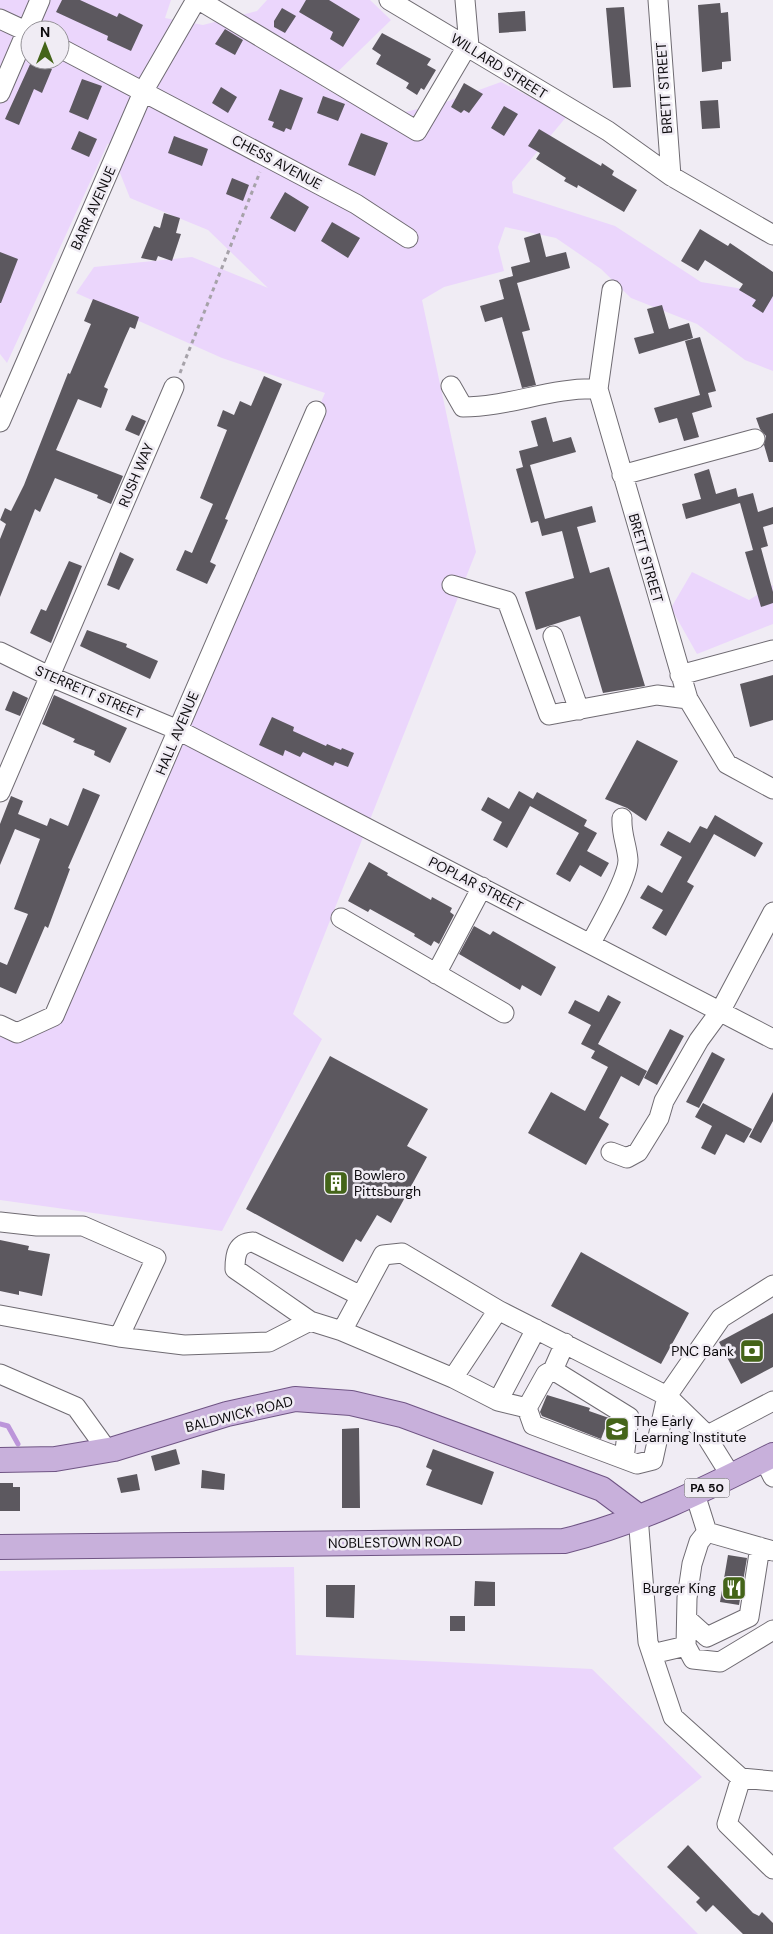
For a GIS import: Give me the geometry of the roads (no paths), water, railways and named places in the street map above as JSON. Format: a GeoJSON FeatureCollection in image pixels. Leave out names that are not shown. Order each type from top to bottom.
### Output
{"type":"FeatureCollection","features":[{"type":"Feature","properties":{"kind":"main road","name":"BALDWICK ROAD"},"geometry":{"type":"LineString","coordinates":[[0,1460],[55,1458],[108,1450],[227,1414],[295,1399],[351,1403],[402,1415],[602,1489],[638,1516]]}},
{"type":"Feature","properties":{"kind":"main road","name":"NOBLESTOWN ROAD"},"geometry":{"type":"LineString","coordinates":[[0,1547],[564,1540],[598,1532],[695,1494],[731,1476],[770,1463]]}},
{"type":"Feature","properties":{"kind":"street"},"geometry":{"type":"LineString","coordinates":[[32,20],[40,0]]}},
{"type":"Feature","properties":{"kind":"street"},"geometry":{"type":"LineString","coordinates":[[198,0],[417,131],[469,46],[466,0]]}},
{"type":"Feature","properties":{"kind":"street","name":"BARR AVENUE"},"geometry":{"type":"LineString","coordinates":[[0,422],[144,90],[198,0]]}},
{"type":"Feature","properties":{"kind":"street","name":"WILLARD STREET"},"geometry":{"type":"LineString","coordinates":[[389,0],[469,46],[549,98],[608,132],[671,176],[773,235]]}},
{"type":"Feature","properties":{"kind":"street","name":"BRETT STREET"},"geometry":{"type":"LineString","coordinates":[[658,0],[671,176]]}},
{"type":"Feature","properties":{"kind":"street"},"geometry":{"type":"LineString","coordinates":[[0,19],[20,28]]}},
{"type":"Feature","properties":{"kind":"street"},"geometry":{"type":"LineString","coordinates":[[0,94],[20,50]]}},
{"type":"Feature","properties":{"kind":"street","name":"CHESS AVENUE"},"geometry":{"type":"LineString","coordinates":[[70,53],[144,90],[356,204],[408,238]]}},
{"type":"Feature","properties":{"kind":"street","name":"BRETT STREET"},"geometry":{"type":"LineString","coordinates":[[612,290],[598,389],[680,675],[688,699],[728,764],[773,789]]}},
{"type":"Feature","properties":{"kind":"street"},"geometry":{"type":"LineString","coordinates":[[452,386],[463,407],[481,407],[573,388],[598,389]]}},
{"type":"Feature","properties":{"kind":"street","name":"RUSH WAY"},"geometry":{"type":"LineString","coordinates":[[0,792],[174,387]]}},
{"type":"Feature","properties":{"kind":"street","name":"HALL AVENUE"},"geometry":{"type":"LineString","coordinates":[[8,1029],[54,1016],[316,411]]}},
{"type":"Feature","properties":{"kind":"street"},"geometry":{"type":"LineString","coordinates":[[622,475],[755,439]]}},
{"type":"Feature","properties":{"kind":"street"},"geometry":{"type":"LineString","coordinates":[[452,585],[507,601],[549,715],[657,695],[688,699]]}},
{"type":"Feature","properties":{"kind":"street"},"geometry":{"type":"LineString","coordinates":[[553,636],[579,710]]}},
{"type":"Feature","properties":{"kind":"street"},"geometry":{"type":"LineString","coordinates":[[680,675],[773,650]]}},
{"type":"Feature","properties":{"kind":"street","name":"STERRETT STREET"},"geometry":{"type":"LineString","coordinates":[[0,652],[49,676],[178,730]]}},
{"type":"Feature","properties":{"kind":"street","name":"POPLAR STREET"},"geometry":{"type":"LineString","coordinates":[[178,730],[721,1010],[773,1039]]}},
{"type":"Feature","properties":{"kind":"street"},"geometry":{"type":"LineString","coordinates":[[591,943],[626,874],[628,860],[621,831],[622,818]]}},
{"type":"Feature","properties":{"kind":"street"},"geometry":{"type":"LineString","coordinates":[[436,974],[482,886]]}},
{"type":"Feature","properties":{"kind":"street"},"geometry":{"type":"LineString","coordinates":[[611,1152],[627,1158],[638,1152],[659,1118],[664,1101],[699,1040],[721,1010],[773,912]]}},
{"type":"Feature","properties":{"kind":"street"},"geometry":{"type":"LineString","coordinates":[[341,918],[504,1013]]}},
{"type":"Feature","properties":{"kind":"street"},"geometry":{"type":"LineString","coordinates":[[0,1222],[37,1226],[83,1226],[108,1235],[156,1258],[119,1337]]}},
{"type":"Feature","properties":{"kind":"street"},"geometry":{"type":"LineString","coordinates":[[361,1296],[253,1242],[245,1242],[239,1246],[235,1257],[235,1269],[310,1321],[342,1331],[453,1378],[498,1401],[528,1408]]}},
{"type":"Feature","properties":{"kind":"street"},"geometry":{"type":"LineString","coordinates":[[342,1331],[383,1255],[402,1253],[498,1310],[667,1396],[706,1436],[731,1476]]}},
{"type":"Feature","properties":{"kind":"street"},"geometry":{"type":"LineString","coordinates":[[565,1343],[553,1370],[546,1374],[528,1408],[532,1425],[637,1464],[653,1460],[667,1396],[721,1318],[773,1285]]}},
{"type":"Feature","properties":{"kind":"street"},"geometry":{"type":"LineString","coordinates":[[453,1378],[498,1310]]}},
{"type":"Feature","properties":{"kind":"street"},"geometry":{"type":"LineString","coordinates":[[0,1316],[119,1337],[184,1345],[269,1342],[310,1321]]}},
{"type":"Feature","properties":{"kind":"street"},"geometry":{"type":"LineString","coordinates":[[498,1401],[536,1329]]}},
{"type":"Feature","properties":{"kind":"street"},"geometry":{"type":"LineString","coordinates":[[553,1370],[629,1417],[624,1459]]}},
{"type":"Feature","properties":{"kind":"street"},"geometry":{"type":"LineString","coordinates":[[0,1374],[76,1407],[108,1450]]}},
{"type":"Feature","properties":{"kind":"street"},"geometry":{"type":"LineString","coordinates":[[706,1436],[773,1401]]}},
{"type":"Feature","properties":{"kind":"street"},"geometry":{"type":"LineString","coordinates":[[695,1494],[707,1532]]}},
{"type":"Feature","properties":{"kind":"street"},"geometry":{"type":"LineString","coordinates":[[638,1516],[648,1642],[674,1717],[741,1778],[773,1781]]}},
{"type":"Feature","properties":{"kind":"street"},"geometry":{"type":"LineString","coordinates":[[707,1532],[768,1550]]}},
{"type":"Feature","properties":{"kind":"street"},"geometry":{"type":"LineString","coordinates":[[707,1532],[699,1542],[692,1564],[691,1623],[686,1646],[693,1659],[720,1662],[765,1635],[768,1550]]}},
{"type":"Feature","properties":{"kind":"street"},"geometry":{"type":"LineString","coordinates":[[691,1623],[706,1637],[749,1617],[768,1550]]}},
{"type":"Feature","properties":{"kind":"street"},"geometry":{"type":"LineString","coordinates":[[652,1654],[686,1646]]}},
{"type":"Feature","properties":{"kind":"street"},"geometry":{"type":"LineString","coordinates":[[741,1778],[727,1824],[773,1869]]}},
{"type":"Feature","properties":{"kind":"waterway"},"geometry":{"type":"LineString","coordinates":[[0,1424],[8,1426],[18,1444]]}},
{"type":"Feature","properties":{"kind":"place","name":"Bowlero Pittsburgh"},"geometry":{"type":"Point","coordinates":[336,1183]}},
{"type":"Feature","properties":{"kind":"place","name":"PNC Bank"},"geometry":{"type":"Point","coordinates":[752,1351]}},
{"type":"Feature","properties":{"kind":"place","name":"The Early Learning Institute"},"geometry":{"type":"Point","coordinates":[617,1429]}},
{"type":"Feature","properties":{"kind":"place","name":"Burger King"},"geometry":{"type":"Point","coordinates":[734,1588]}}]}
